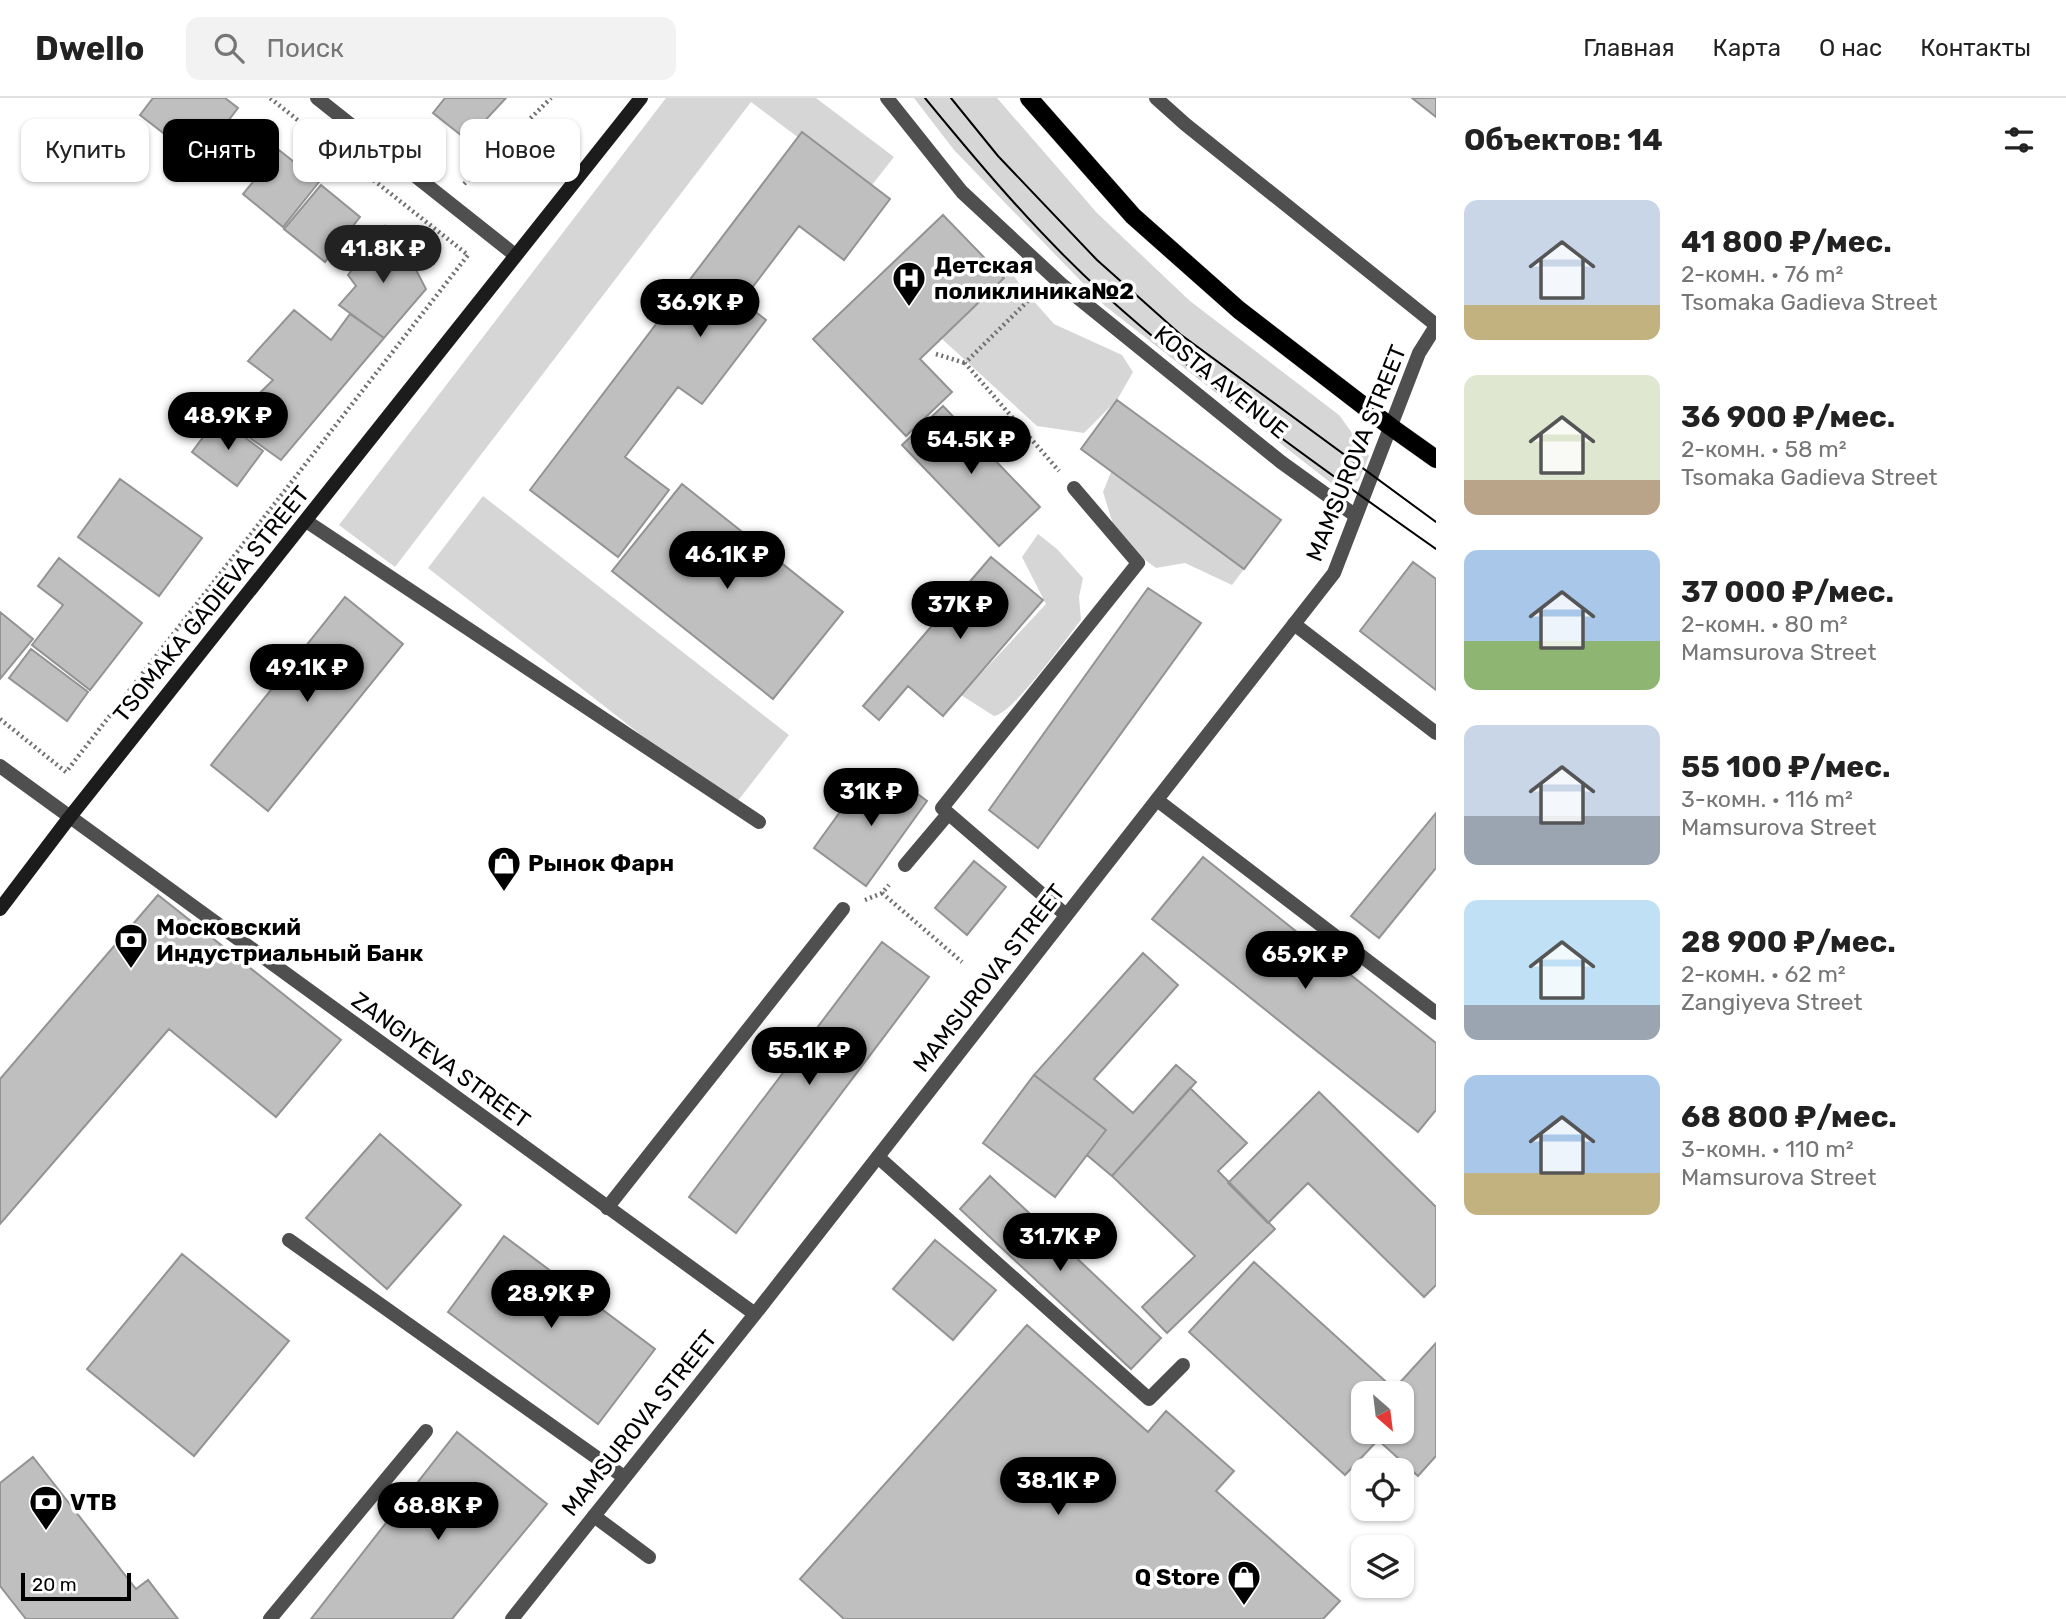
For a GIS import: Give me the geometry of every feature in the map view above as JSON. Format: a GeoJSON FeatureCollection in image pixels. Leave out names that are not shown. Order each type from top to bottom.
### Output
{"type":"FeatureCollection","features":[{"type":"Feature","properties":{"kind":"main road","name":"TSOMAKA GADIEVA STREET"},"geometry":{"type":"LineString","coordinates":[[0,909],[68,818],[640,98]]}},
{"type":"Feature","properties":{"kind":"main road"},"geometry":{"type":"LineString","coordinates":[[1029,98],[1133,216],[1239,310],[1391,428],[1436,459]]}},
{"type":"Feature","properties":{"kind":"street"},"geometry":{"type":"LineString","coordinates":[[317,98],[515,254]]}},
{"type":"Feature","properties":{"kind":"street","name":"KOSTA AVENUE"},"geometry":{"type":"LineString","coordinates":[[887,98],[962,192],[1061,284],[1282,462],[1356,516]]}},
{"type":"Feature","properties":{"kind":"street"},"geometry":{"type":"LineString","coordinates":[[1156,98],[1436,326]]}},
{"type":"Feature","properties":{"kind":"street","name":"MAMSUROVA STREET"},"geometry":{"type":"LineString","coordinates":[[512,1619],[878,1157],[1334,573],[1419,353],[1436,326]]}},
{"type":"Feature","properties":{"kind":"street"},"geometry":{"type":"LineString","coordinates":[[1066,915],[942,808],[1138,563],[1074,488]]}},
{"type":"Feature","properties":{"kind":"street"},"geometry":{"type":"LineString","coordinates":[[306,521],[760,822]]}},
{"type":"Feature","properties":{"kind":"street"},"geometry":{"type":"LineString","coordinates":[[1294,624],[1436,733]]}},
{"type":"Feature","properties":{"kind":"street","name":"ZANGIYEVA STREET"},"geometry":{"type":"LineString","coordinates":[[0,766],[754,1314]]}},
{"type":"Feature","properties":{"kind":"street"},"geometry":{"type":"LineString","coordinates":[[1157,800],[1436,1013]]}},
{"type":"Feature","properties":{"kind":"street"},"geometry":{"type":"LineString","coordinates":[[905,865],[948,814]]}},
{"type":"Feature","properties":{"kind":"street"},"geometry":{"type":"LineString","coordinates":[[607,1208],[843,909]]}},
{"type":"Feature","properties":{"kind":"street"},"geometry":{"type":"LineString","coordinates":[[878,1157],[1149,1399],[1183,1365]]}},
{"type":"Feature","properties":{"kind":"street"},"geometry":{"type":"LineString","coordinates":[[289,1240],[625,1477]]}},
{"type":"Feature","properties":{"kind":"street"},"geometry":{"type":"LineString","coordinates":[[270,1619],[426,1431]]}},
{"type":"Feature","properties":{"kind":"street"},"geometry":{"type":"LineString","coordinates":[[594,1516],[649,1557]]}},
{"type":"Feature","properties":{"kind":"path"},"geometry":{"type":"LineString","coordinates":[[0,719],[66,772],[468,255],[270,98]]}},
{"type":"Feature","properties":{"kind":"path"},"geometry":{"type":"LineString","coordinates":[[461,187],[551,98]]}},
{"type":"Feature","properties":{"kind":"path"},"geometry":{"type":"LineString","coordinates":[[965,363],[1037,292]]}},
{"type":"Feature","properties":{"kind":"path"},"geometry":{"type":"LineString","coordinates":[[936,354],[965,363],[1074,488]]}},
{"type":"Feature","properties":{"kind":"path"},"geometry":{"type":"LineString","coordinates":[[843,909],[882,893],[905,865]]}},
{"type":"Feature","properties":{"kind":"path"},"geometry":{"type":"LineString","coordinates":[[882,893],[962,962]]}},
{"type":"Feature","properties":{"kind":"shaded area"},"geometry":{"type":"Polygon","coordinates":[[[666,98],[816,98],[894,157],[868,190],[751,102],[395,567],[339,525],[666,98]]]}},
{"type":"Feature","properties":{"kind":"shaded area"},"geometry":{"type":"Polygon","coordinates":[[[914,98],[997,98],[1097,213],[1190,301],[1339,415],[1369,456],[1359,480],[1345,494],[1104,305],[954,150],[914,98]]]}},
{"type":"Feature","properties":{"kind":"shaded area"},"geometry":{"type":"Polygon","coordinates":[[[1010,270],[1054,324],[1122,355],[1133,372],[1117,400],[1084,433],[1037,426],[941,338],[1010,270]]]}},
{"type":"Feature","properties":{"kind":"shaded area"},"geometry":{"type":"Polygon","coordinates":[[[1111,472],[1244,569],[1232,585],[1185,563],[1156,568],[1137,554],[1113,524],[1103,492],[1111,472]]]}},
{"type":"Feature","properties":{"kind":"shaded area"},"geometry":{"type":"Polygon","coordinates":[[[483,496],[789,735],[733,807],[428,568],[483,496]]]}},
{"type":"Feature","properties":{"kind":"shaded area"},"geometry":{"type":"Polygon","coordinates":[[[1038,534],[1057,549],[1083,578],[1079,597],[1081,620],[1026,690],[994,716],[961,695],[1046,604],[1022,557],[1038,534]]]}},
{"type":"Feature","properties":{"kind":"building"},"geometry":{"type":"Polygon","coordinates":[[[153,98],[225,98],[238,108],[230,119],[163,119],[163,133],[149,122],[149,119],[140,115],[153,98]]]}},
{"type":"Feature","properties":{"kind":"building"},"geometry":{"type":"Polygon","coordinates":[[[445,98],[506,98],[486,119],[460,119],[460,134],[446,123],[446,119],[441,119],[433,113],[445,98]]]}},
{"type":"Feature","properties":{"kind":"building"},"geometry":{"type":"Polygon","coordinates":[[[1412,98],[1436,98],[1436,117],[1412,98]]]}},
{"type":"Feature","properties":{"kind":"building"},"geometry":{"type":"Polygon","coordinates":[[[802,132],[890,199],[844,260],[799,226],[742,301],[766,320],[702,404],[678,387],[625,457],[669,490],[618,557],[530,490],[802,132]]]}},
{"type":"Feature","properties":{"kind":"building"},"geometry":{"type":"Polygon","coordinates":[[[279,150],[293,161],[293,182],[319,182],[283,227],[243,194],[253,182],[279,182],[279,150]]]}},
{"type":"Feature","properties":{"kind":"building"},"geometry":{"type":"Polygon","coordinates":[[[321,185],[360,217],[325,262],[284,229],[321,185]]]}},
{"type":"Feature","properties":{"kind":"building","name":"Детская поликлиника№2"},"geometry":{"type":"Polygon","coordinates":[[[943,215],[1004,278],[920,359],[952,392],[906,436],[813,339],[943,215]]]}},
{"type":"Feature","properties":{"kind":"building"},"geometry":{"type":"Polygon","coordinates":[[[385,226],[413,264],[426,289],[384,338],[339,305],[356,286],[348,275],[385,226]]]}},
{"type":"Feature","properties":{"kind":"building"},"geometry":{"type":"Polygon","coordinates":[[[294,310],[331,340],[350,314],[384,338],[281,460],[229,423],[273,380],[248,361],[294,310]]]}},
{"type":"Feature","properties":{"kind":"building"},"geometry":{"type":"Polygon","coordinates":[[[1117,400],[1281,520],[1244,569],[1081,449],[1117,400]]]}},
{"type":"Feature","properties":{"kind":"building"},"geometry":{"type":"Polygon","coordinates":[[[943,406],[1040,507],[999,546],[902,445],[943,406]]]}},
{"type":"Feature","properties":{"kind":"building"},"geometry":{"type":"Polygon","coordinates":[[[218,417],[263,451],[237,486],[192,452],[218,417]]]}},
{"type":"Feature","properties":{"kind":"building"},"geometry":{"type":"Polygon","coordinates":[[[120,479],[202,538],[159,596],[78,537],[120,479]]]}},
{"type":"Feature","properties":{"kind":"building"},"geometry":{"type":"Polygon","coordinates":[[[682,484],[843,612],[773,699],[612,571],[682,484]]]}},
{"type":"Feature","properties":{"kind":"building"},"geometry":{"type":"Polygon","coordinates":[[[991,557],[1043,600],[943,716],[908,686],[879,720],[863,706],[991,557]]]}},
{"type":"Feature","properties":{"kind":"building"},"geometry":{"type":"Polygon","coordinates":[[[59,558],[142,623],[90,690],[32,645],[63,605],[38,586],[59,558]]]}},
{"type":"Feature","properties":{"kind":"building"},"geometry":{"type":"Polygon","coordinates":[[[1413,562],[1436,579],[1436,690],[1360,631],[1413,562]]]}},
{"type":"Feature","properties":{"kind":"building"},"geometry":{"type":"Polygon","coordinates":[[[1148,588],[1201,623],[1038,848],[989,810],[1148,588]]]}},
{"type":"Feature","properties":{"kind":"building"},"geometry":{"type":"Polygon","coordinates":[[[345,597],[403,644],[268,811],[211,765],[345,597]]]}},
{"type":"Feature","properties":{"kind":"building"},"geometry":{"type":"Polygon","coordinates":[[[0,612],[33,639],[0,679],[0,612]]]}},
{"type":"Feature","properties":{"kind":"building"},"geometry":{"type":"Polygon","coordinates":[[[31,649],[88,692],[67,721],[9,678],[31,649]]]}},
{"type":"Feature","properties":{"kind":"building"},"geometry":{"type":"Polygon","coordinates":[[[887,771],[927,801],[866,886],[814,848],[850,798],[862,806],[887,771]]]}},
{"type":"Feature","properties":{"kind":"building"},"geometry":{"type":"Polygon","coordinates":[[[1436,813],[1436,868],[1379,938],[1351,916],[1436,813]]]}},
{"type":"Feature","properties":{"kind":"building"},"geometry":{"type":"Polygon","coordinates":[[[1203,857],[1436,1043],[1436,1110],[1418,1132],[1152,919],[1203,857]]]}},
{"type":"Feature","properties":{"kind":"building"},"geometry":{"type":"Polygon","coordinates":[[[974,861],[1006,887],[967,935],[935,908],[974,861]]]}},
{"type":"Feature","properties":{"kind":"building"},"geometry":{"type":"Polygon","coordinates":[[[158,895],[341,1040],[276,1117],[169,1029],[0,1224],[0,1079],[158,895]]]}},
{"type":"Feature","properties":{"kind":"building"},"geometry":{"type":"Polygon","coordinates":[[[882,942],[929,977],[736,1233],[689,1197],[882,942]]]}},
{"type":"Feature","properties":{"kind":"building"},"geometry":{"type":"Polygon","coordinates":[[[1143,953],[1178,985],[1094,1079],[1133,1113],[1176,1065],[1196,1082],[1112,1176],[1087,1155],[1106,1130],[1034,1075],[1143,953]]]}},
{"type":"Feature","properties":{"kind":"building"},"geometry":{"type":"Polygon","coordinates":[[[1034,1075],[1106,1130],[1055,1197],[983,1143],[1034,1075]]]}},
{"type":"Feature","properties":{"kind":"building"},"geometry":{"type":"Polygon","coordinates":[[[1190,1088],[1247,1143],[1218,1171],[1275,1229],[1167,1333],[1142,1307],[1195,1256],[1112,1176],[1190,1088]]]}},
{"type":"Feature","properties":{"kind":"building"},"geometry":{"type":"Polygon","coordinates":[[[1319,1092],[1436,1207],[1436,1285],[1424,1297],[1308,1183],[1268,1223],[1228,1183],[1319,1092]]]}},
{"type":"Feature","properties":{"kind":"building"},"geometry":{"type":"Polygon","coordinates":[[[380,1134],[461,1205],[387,1289],[306,1218],[380,1134]]]}},
{"type":"Feature","properties":{"kind":"building"},"geometry":{"type":"Polygon","coordinates":[[[990,1176],[1161,1338],[1131,1369],[960,1209],[990,1176]]]}},
{"type":"Feature","properties":{"kind":"building"},"geometry":{"type":"Polygon","coordinates":[[[504,1236],[655,1349],[598,1424],[448,1312],[504,1236]]]}},
{"type":"Feature","properties":{"kind":"building"},"geometry":{"type":"Polygon","coordinates":[[[935,1240],[996,1290],[953,1340],[893,1289],[935,1240]]]}},
{"type":"Feature","properties":{"kind":"building"},"geometry":{"type":"Polygon","coordinates":[[[182,1254],[289,1341],[194,1456],[87,1369],[182,1254]]]}},
{"type":"Feature","properties":{"kind":"building"},"geometry":{"type":"Polygon","coordinates":[[[1254,1262],[1385,1381],[1351,1381],[1351,1444],[1374,1444],[1361,1458],[1351,1458],[1351,1469],[1345,1475],[1189,1332],[1254,1262]]]}},
{"type":"Feature","properties":{"kind":"building"},"geometry":{"type":"Polygon","coordinates":[[[1027,1325],[1148,1432],[1166,1411],[1234,1471],[1216,1491],[1340,1601],[1323,1619],[844,1619],[800,1579],[1027,1325]]]}},
{"type":"Feature","properties":{"kind":"building"},"geometry":{"type":"Polygon","coordinates":[[[1436,1343],[1436,1456],[1418,1476],[1414,1472],[1414,1458],[1398,1458],[1382,1444],[1414,1444],[1414,1381],[1401,1381],[1436,1343]]]}},
{"type":"Feature","properties":{"kind":"building"},"geometry":{"type":"Polygon","coordinates":[[[457,1432],[547,1504],[452,1619],[311,1619],[457,1432]]]}},
{"type":"Feature","properties":{"kind":"building","name":"VTB"},"geometry":{"type":"Polygon","coordinates":[[[33,1457],[136,1589],[148,1580],[178,1619],[26,1619],[0,1586],[0,1483],[33,1457]]]}},
{"type":"Feature","properties":{"kind":"tram line"},"geometry":{"type":"LineString","coordinates":[[925,98],[1033,224],[1143,329],[1224,395],[1436,549]]}},
{"type":"Feature","properties":{"kind":"tram line"},"geometry":{"type":"LineString","coordinates":[[951,98],[998,156],[1097,260],[1180,334],[1436,522]]}},
{"type":"Feature","properties":{"kind":"place","name":"Детская поликлиника№2"},"geometry":{"type":"Point","coordinates":[909,308]}},
{"type":"Feature","properties":{"kind":"place","name":"Рынок Фарн"},"geometry":{"type":"Point","coordinates":[504,893]}},
{"type":"Feature","properties":{"kind":"place","name":"Московский Индустриальный Банк"},"geometry":{"type":"Point","coordinates":[131,970]}},
{"type":"Feature","properties":{"kind":"place","name":"VTB"},"geometry":{"type":"Point","coordinates":[46,1532]}},
{"type":"Feature","properties":{"kind":"place","name":"Q Store"},"geometry":{"type":"Point","coordinates":[1244,1607]}}]}
